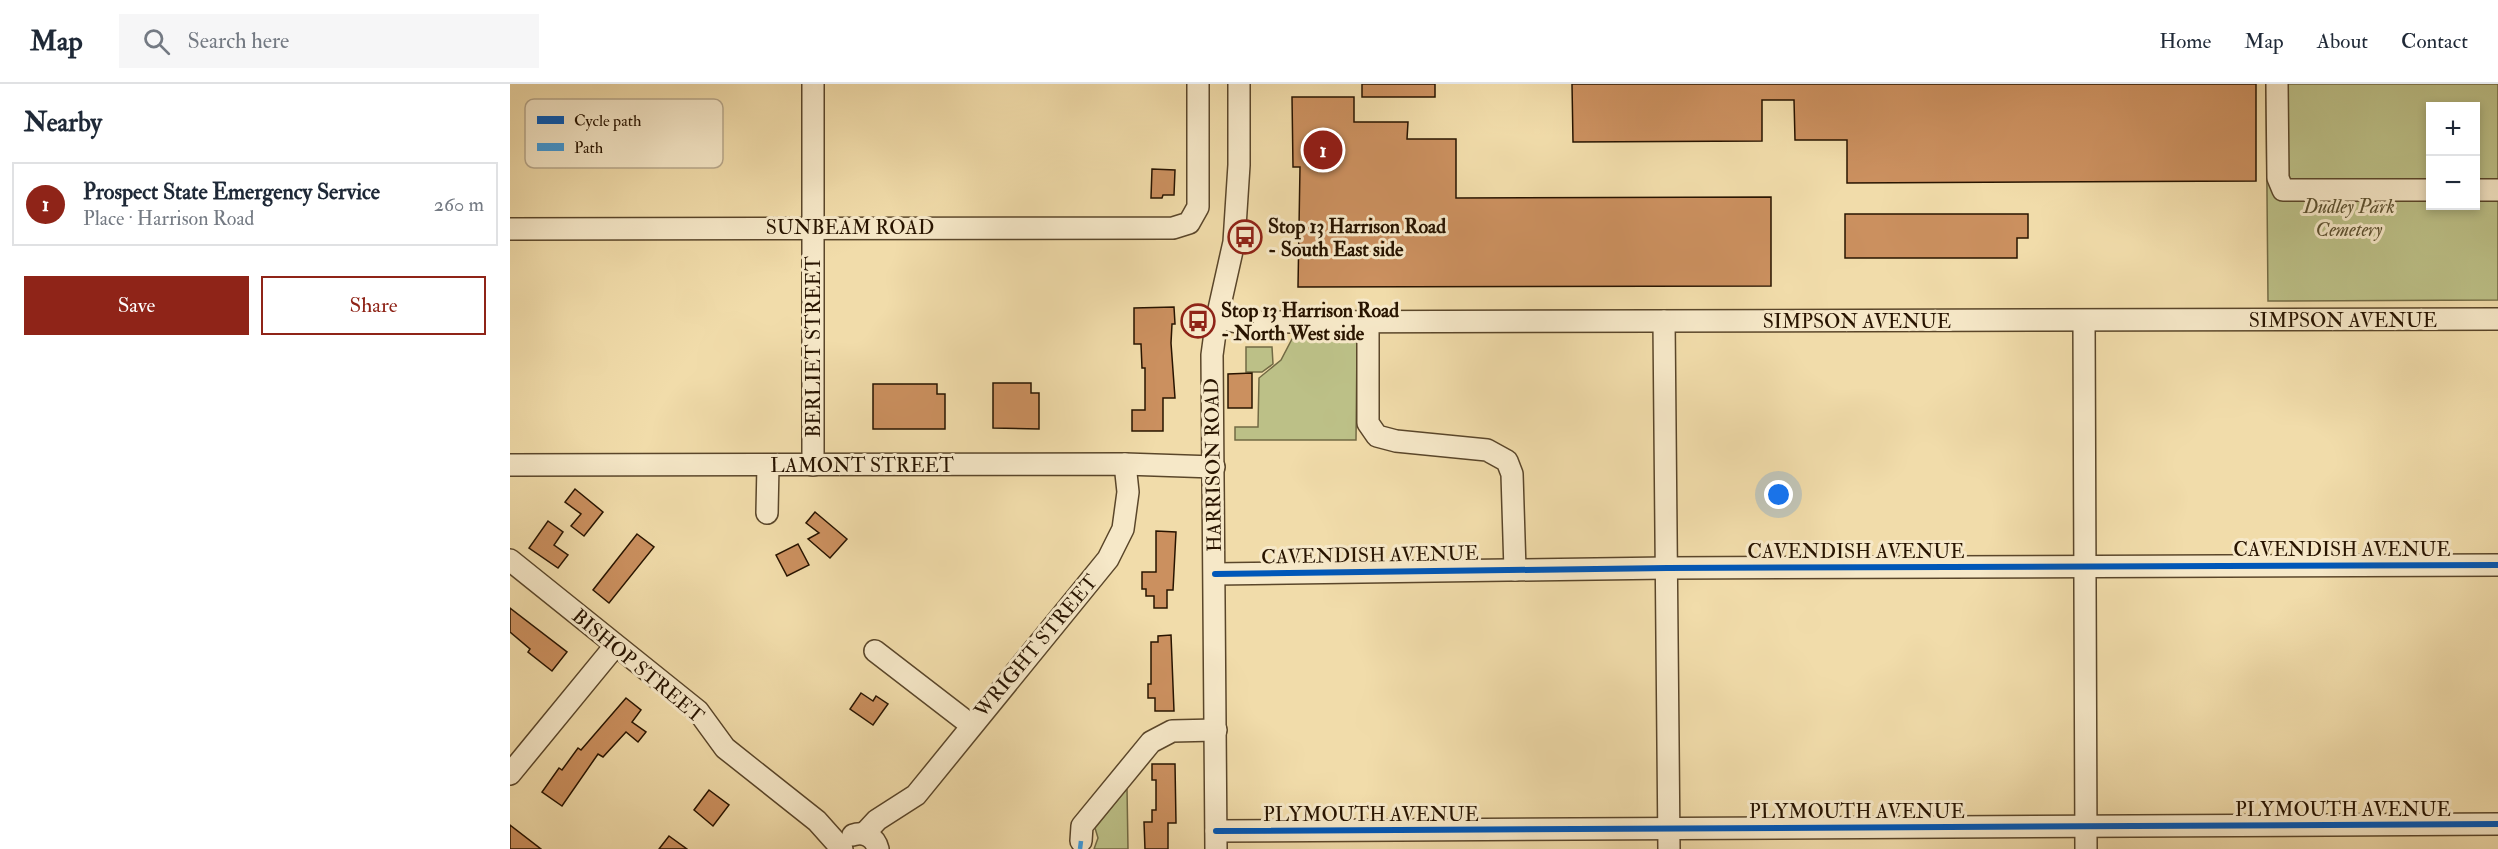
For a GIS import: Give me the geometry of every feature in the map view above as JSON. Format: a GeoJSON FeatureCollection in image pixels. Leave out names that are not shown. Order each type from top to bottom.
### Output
{"type":"FeatureCollection","features":[{"type":"Feature","properties":{"kind":"street","name":"BERLIET STREET"},"geometry":{"type":"LineString","coordinates":[[813,84],[813,465]]}},
{"type":"Feature","properties":{"kind":"street","name":"SUNBEAM ROAD"},"geometry":{"type":"LineString","coordinates":[[510,229],[1173,228],[1189,223],[1198,207],[1198,84]]}},
{"type":"Feature","properties":{"kind":"street","name":"HARRISON ROAD"},"geometry":{"type":"LineString","coordinates":[[1216,840],[1212,355],[1217,318],[1234,242],[1239,165],[1239,84]]}},
{"type":"Feature","properties":{"kind":"street"},"geometry":{"type":"LineString","coordinates":[[2277,84],[2278,178],[2283,190],[2426,190]]}},
{"type":"Feature","properties":{"kind":"street"},"geometry":{"type":"LineString","coordinates":[[2480,190],[2498,190]]}},
{"type":"Feature","properties":{"kind":"street","name":"SIMPSON AVENUE"},"geometry":{"type":"LineString","coordinates":[[1217,318],[1237,322],[2498,319]]}},
{"type":"Feature","properties":{"kind":"street"},"geometry":{"type":"LineString","coordinates":[[1368,320],[1368,423],[1377,436],[1396,441],[1487,450],[1507,461],[1512,474],[1515,570]]}},
{"type":"Feature","properties":{"kind":"street"},"geometry":{"type":"LineString","coordinates":[[1664,321],[1669,839]]}},
{"type":"Feature","properties":{"kind":"street"},"geometry":{"type":"LineString","coordinates":[[2084,321],[2086,849]]}},
{"type":"Feature","properties":{"kind":"street","name":"LAMONT STREET"},"geometry":{"type":"LineString","coordinates":[[510,465],[1125,464],[1214,467]]}},
{"type":"Feature","properties":{"kind":"street","name":"WRIGHT STREET"},"geometry":{"type":"LineString","coordinates":[[859,843],[877,820],[916,795],[1108,559],[1123,529],[1128,492],[1125,464]]}},
{"type":"Feature","properties":{"kind":"street"},"geometry":{"type":"LineString","coordinates":[[767,513],[768,465]]}},
{"type":"Feature","properties":{"kind":"street","name":"BISHOP STREET"},"geometry":{"type":"LineString","coordinates":[[510,560],[698,711],[725,748],[817,821],[859,843]]}},
{"type":"Feature","properties":{"kind":"street","name":"CAVENDISH AVENUE"},"geometry":{"type":"LineString","coordinates":[[1215,574],[1667,568],[2498,565]]}},
{"type":"Feature","properties":{"kind":"street"},"geometry":{"type":"LineString","coordinates":[[510,774],[615,646]]}},
{"type":"Feature","properties":{"kind":"street"},"geometry":{"type":"LineString","coordinates":[[875,651],[971,725]]}},
{"type":"Feature","properties":{"kind":"street"},"geometry":{"type":"LineString","coordinates":[[1081,842],[1082,826],[1151,742],[1172,731],[1216,730]]}},
{"type":"Feature","properties":{"kind":"street","name":"PLYMOUTH AVENUE"},"geometry":{"type":"LineString","coordinates":[[1216,840],[1669,839],[2085,826],[2498,824]]}},
{"type":"Feature","properties":{"kind":"green space","name":"Dudley Park Cemetery"},"geometry":{"type":"Polygon","coordinates":[[[2266,84],[2498,84],[2498,300],[2268,301],[2266,84]]]}},
{"type":"Feature","properties":{"kind":"green space"},"geometry":{"type":"Polygon","coordinates":[[[1353,338],[1357,343],[1356,440],[1235,440],[1235,427],[1258,427],[1259,378],[1281,360],[1292,339],[1353,338]]]}},
{"type":"Feature","properties":{"kind":"green space"},"geometry":{"type":"Polygon","coordinates":[[[1246,347],[1272,347],[1273,364],[1262,372],[1246,372],[1246,347]]]}},
{"type":"Feature","properties":{"kind":"green space"},"geometry":{"type":"Polygon","coordinates":[[[1127,788],[1128,849],[1094,849],[1098,838],[1095,828],[1127,788]]]}},
{"type":"Feature","properties":{"kind":"building"},"geometry":{"type":"Polygon","coordinates":[[[1362,84],[1435,84],[1435,97],[1362,97],[1362,84]]]}},
{"type":"Feature","properties":{"kind":"building"},"geometry":{"type":"Polygon","coordinates":[[[1572,84],[2256,84],[2256,181],[1847,183],[1847,140],[1795,140],[1794,100],[1762,100],[1762,141],[1573,142],[1572,84]]]}},
{"type":"Feature","properties":{"kind":"building"},"geometry":{"type":"Polygon","coordinates":[[[1292,97],[1354,97],[1354,122],[1408,122],[1407,139],[1456,139],[1456,198],[1771,197],[1771,286],[1298,287],[1300,167],[1293,167],[1292,97]]]}},
{"type":"Feature","properties":{"kind":"building"},"geometry":{"type":"Polygon","coordinates":[[[1152,169],[1175,170],[1174,195],[1151,198],[1152,169]]]}},
{"type":"Feature","properties":{"kind":"building"},"geometry":{"type":"Polygon","coordinates":[[[1845,214],[2028,214],[2028,238],[2017,238],[2017,258],[1845,258],[1845,214]]]}},
{"type":"Feature","properties":{"kind":"building"},"geometry":{"type":"Polygon","coordinates":[[[1174,307],[1175,324],[1172,324],[1171,343],[1175,398],[1163,398],[1163,431],[1132,431],[1132,410],[1145,410],[1145,368],[1142,368],[1141,344],[1134,344],[1134,308],[1174,307]]]}},
{"type":"Feature","properties":{"kind":"building"},"geometry":{"type":"Polygon","coordinates":[[[1252,373],[1252,408],[1228,408],[1228,374],[1252,373]]]}},
{"type":"Feature","properties":{"kind":"building"},"geometry":{"type":"Polygon","coordinates":[[[993,383],[1031,383],[1031,393],[1039,393],[1039,429],[993,428],[993,383]]]}},
{"type":"Feature","properties":{"kind":"building"},"geometry":{"type":"Polygon","coordinates":[[[873,384],[937,384],[937,394],[945,394],[945,429],[873,429],[873,384]]]}},
{"type":"Feature","properties":{"kind":"building"},"geometry":{"type":"Polygon","coordinates":[[[575,489],[603,512],[584,536],[571,526],[581,514],[565,502],[575,489]]]}},
{"type":"Feature","properties":{"kind":"building"},"geometry":{"type":"Polygon","coordinates":[[[815,512],[847,539],[830,558],[808,539],[819,533],[806,523],[815,512]]]}},
{"type":"Feature","properties":{"kind":"building"},"geometry":{"type":"Polygon","coordinates":[[[548,521],[563,532],[554,545],[568,555],[558,568],[529,548],[548,521]]]}},
{"type":"Feature","properties":{"kind":"building"},"geometry":{"type":"Polygon","coordinates":[[[1156,531],[1176,532],[1173,590],[1167,590],[1167,608],[1154,608],[1154,596],[1146,596],[1146,589],[1142,589],[1142,572],[1156,572],[1156,531]]]}},
{"type":"Feature","properties":{"kind":"building"},"geometry":{"type":"Polygon","coordinates":[[[637,534],[654,547],[609,603],[593,590],[637,534]]]}},
{"type":"Feature","properties":{"kind":"building"},"geometry":{"type":"Polygon","coordinates":[[[798,544],[809,565],[787,576],[776,555],[798,544]]]}},
{"type":"Feature","properties":{"kind":"building"},"geometry":{"type":"Polygon","coordinates":[[[510,608],[567,652],[552,671],[528,652],[530,649],[510,632],[510,608]]]}},
{"type":"Feature","properties":{"kind":"building"},"geometry":{"type":"Polygon","coordinates":[[[1171,635],[1174,711],[1155,711],[1155,698],[1148,698],[1148,684],[1151,684],[1151,642],[1158,642],[1158,636],[1171,635]]]}},
{"type":"Feature","properties":{"kind":"building"},"geometry":{"type":"Polygon","coordinates":[[[861,693],[873,701],[876,696],[888,704],[873,725],[850,709],[861,693]]]}},
{"type":"Feature","properties":{"kind":"building"},"geometry":{"type":"Polygon","coordinates":[[[626,698],[641,710],[632,722],[646,732],[638,742],[626,732],[603,757],[598,754],[562,806],[542,792],[559,768],[562,770],[578,748],[581,750],[626,698]]]}},
{"type":"Feature","properties":{"kind":"building"},"geometry":{"type":"Polygon","coordinates":[[[1152,764],[1175,764],[1176,823],[1168,823],[1168,849],[1145,849],[1144,822],[1152,822],[1152,810],[1156,810],[1156,780],[1152,780],[1152,764]]]}},
{"type":"Feature","properties":{"kind":"building"},"geometry":{"type":"Polygon","coordinates":[[[709,790],[729,805],[713,826],[694,810],[709,790]]]}},
{"type":"Feature","properties":{"kind":"building"},"geometry":{"type":"Polygon","coordinates":[[[510,825],[541,849],[510,849],[510,825]]]}},
{"type":"Feature","properties":{"kind":"building"},"geometry":{"type":"Polygon","coordinates":[[[669,836],[687,849],[659,849],[669,836]]]}},
{"type":"Feature","properties":{"kind":"marked path"},"geometry":{"type":"LineString","coordinates":[[1080,849],[1081,841]]}},
{"type":"Feature","properties":{"kind":"cycle path"},"geometry":{"type":"LineString","coordinates":[[1215,574],[1667,568],[2498,565]]}},
{"type":"Feature","properties":{"kind":"cycle path"},"geometry":{"type":"LineString","coordinates":[[1216,831],[2498,824]]}},
{"type":"Feature","properties":{"kind":"place","name":"Prospect State Emergency Service"},"geometry":{"type":"Point","coordinates":[1323,150]}},
{"type":"Feature","properties":{"kind":"place","name":"Stop 13 Harrison Road - South East side"},"geometry":{"type":"Point","coordinates":[1245,237]}},
{"type":"Feature","properties":{"kind":"place","name":"Stop 13 Harrison Road - North West side"},"geometry":{"type":"Point","coordinates":[1198,321]}}]}
